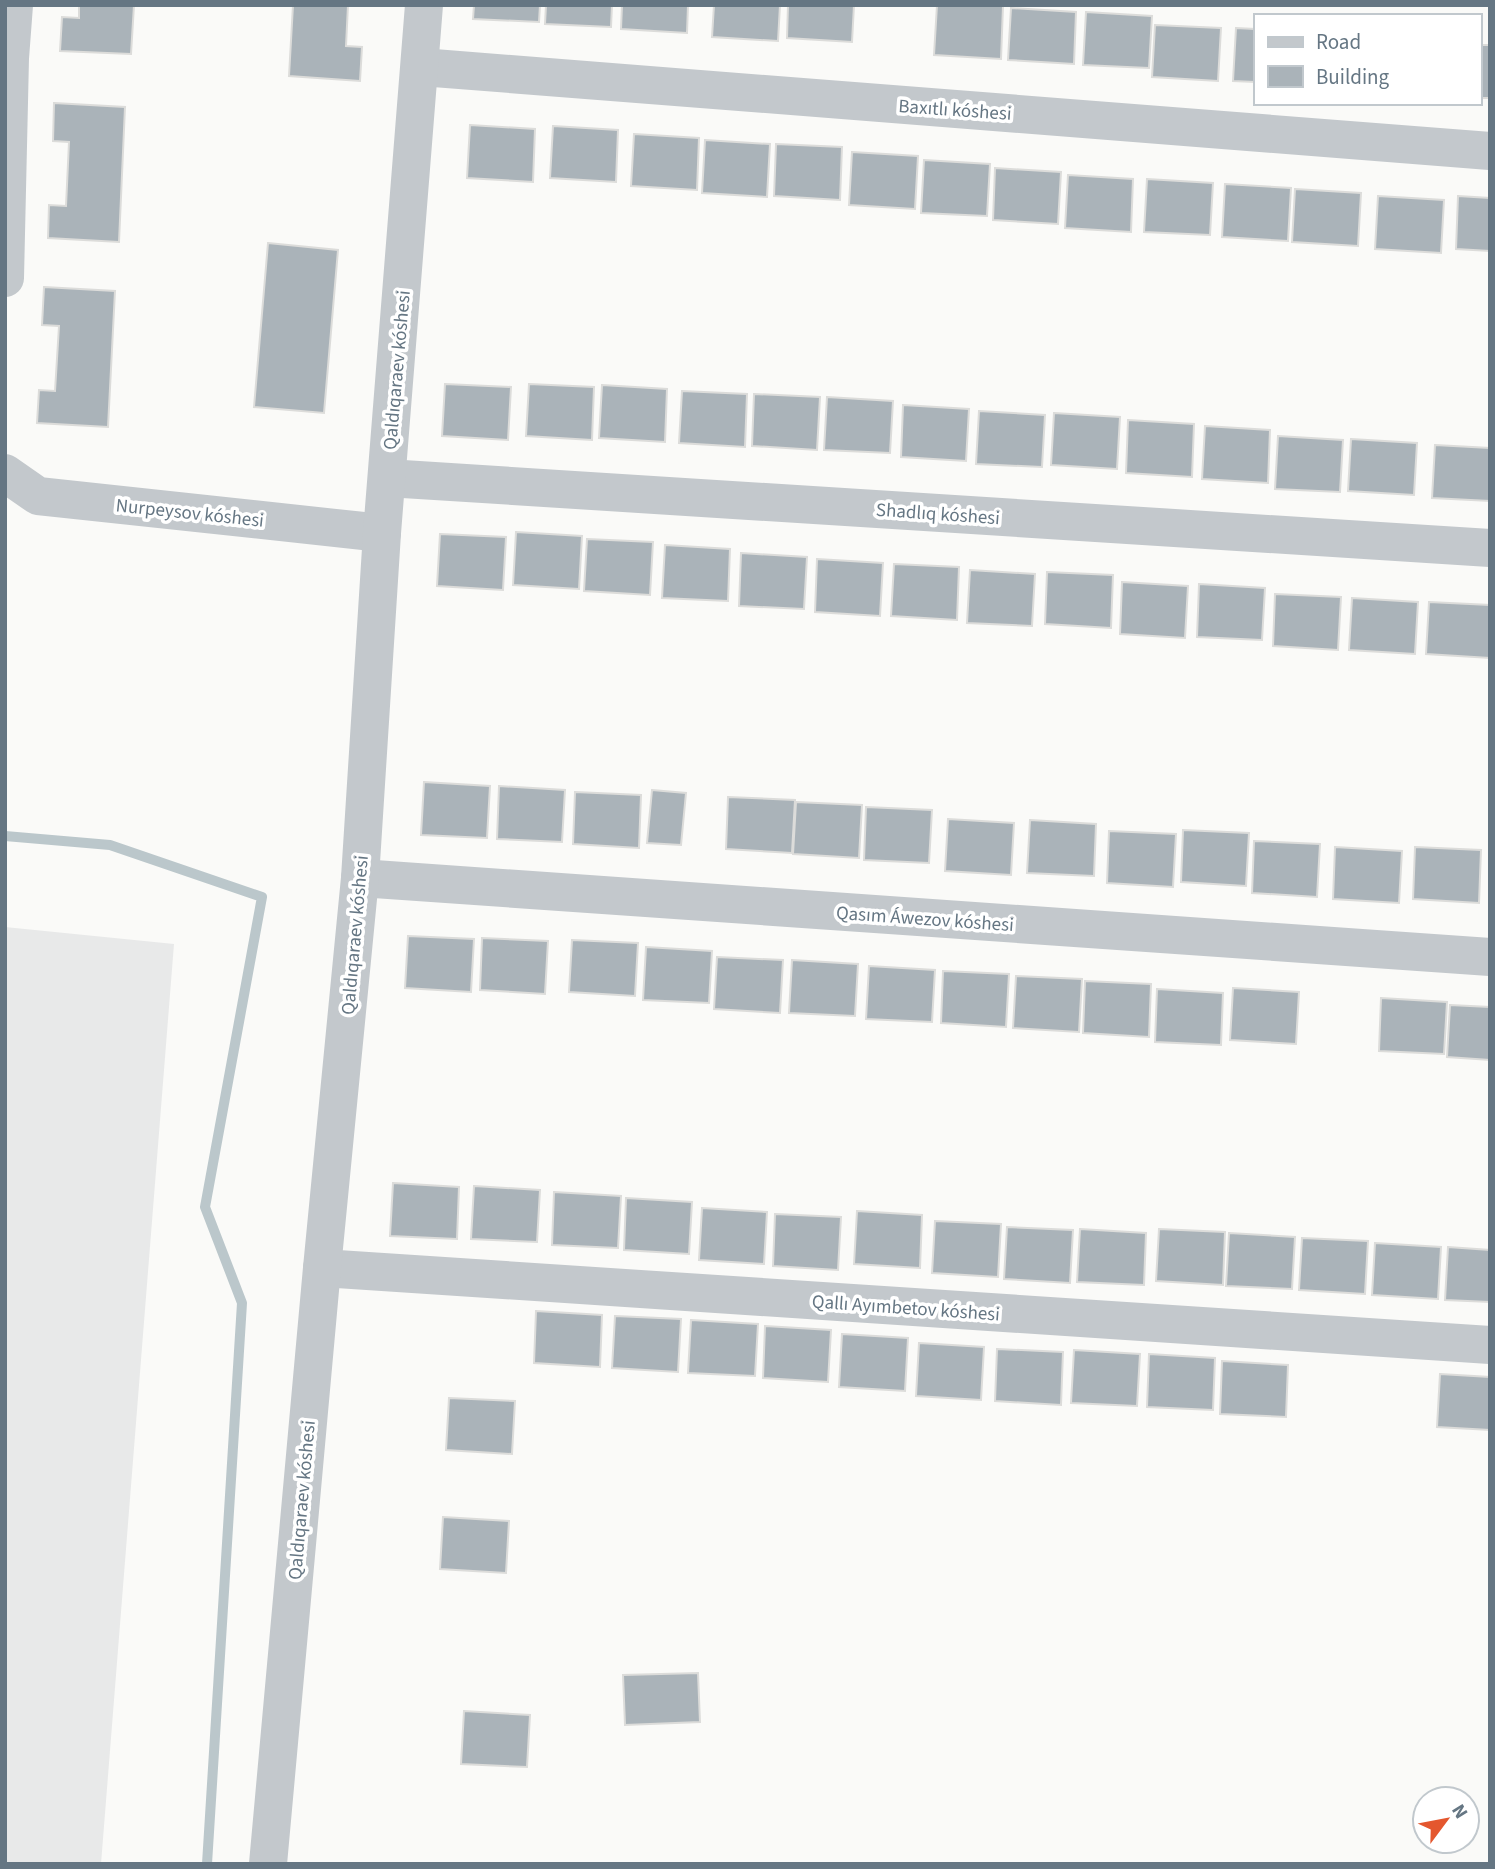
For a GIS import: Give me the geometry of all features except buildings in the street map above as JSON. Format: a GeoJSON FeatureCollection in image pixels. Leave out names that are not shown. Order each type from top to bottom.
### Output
{"type":"FeatureCollection","features":[{"type":"Feature","properties":{"kind":"street"},"geometry":{"type":"LineString","coordinates":[[5,278],[8,58],[14,5]]}},
{"type":"Feature","properties":{"kind":"street","name":"Qaldıqaraev kóshesi"},"geometry":{"type":"LineString","coordinates":[[268,1864],[360,878],[382,533],[424,5]]}},
{"type":"Feature","properties":{"kind":"street","name":"Baxıtlı kóshesi"},"geometry":{"type":"LineString","coordinates":[[421,67],[1490,151]]}},
{"type":"Feature","properties":{"kind":"street","name":"Nurpeysov kóshesi"},"geometry":{"type":"LineString","coordinates":[[5,473],[38,496],[382,533]]}},
{"type":"Feature","properties":{"kind":"street","name":"Shadlıq kóshesi"},"geometry":{"type":"LineString","coordinates":[[387,478],[1490,548]]}},
{"type":"Feature","properties":{"kind":"street","name":"Qasım Áwezov kóshesi"},"geometry":{"type":"LineString","coordinates":[[360,878],[1490,957]]}},
{"type":"Feature","properties":{"kind":"street","name":"Qallı Ayımbetov kóshesi"},"geometry":{"type":"LineString","coordinates":[[322,1269],[1490,1345]]}},
{"type":"Feature","properties":{"kind":"shaded area"},"geometry":{"type":"Polygon","coordinates":[[[5,927],[174,944],[101,1864],[5,1864],[5,927]]]}},
{"type":"Feature","properties":{"kind":"waterway"},"geometry":{"type":"LineString","coordinates":[[5,836],[110,845],[262,897],[205,1207],[242,1303],[207,1864]]}}]}
